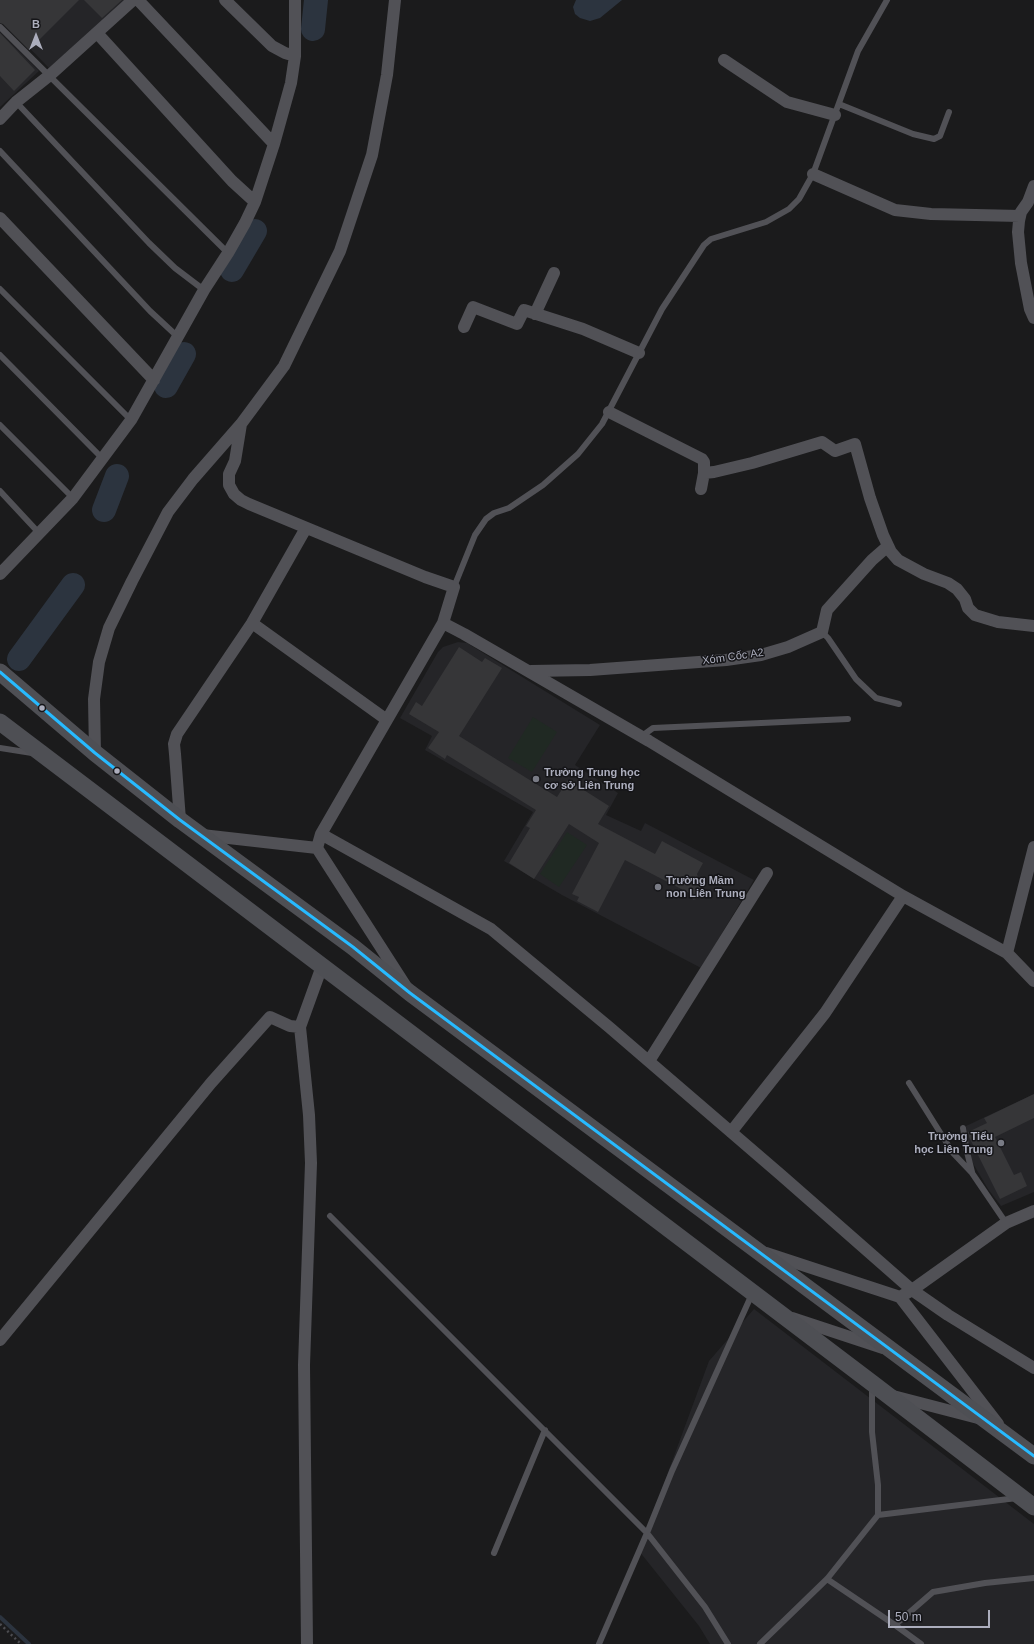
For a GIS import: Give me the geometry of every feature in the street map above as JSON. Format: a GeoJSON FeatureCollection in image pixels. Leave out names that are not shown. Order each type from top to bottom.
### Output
{"type":"FeatureCollection","features":[{"type":"Feature","properties":{"kind":"main road"},"geometry":{"type":"LineString","coordinates":[[0,672],[95,752],[180,820],[353,947],[410,993],[1034,1456]]}},
{"type":"Feature","properties":{"kind":"main road"},"geometry":{"type":"LineString","coordinates":[[5,726],[782,1314],[1028,1503]]}},
{"type":"Feature","properties":{"kind":"street"},"geometry":{"type":"LineString","coordinates":[[0,119],[16,102],[50,75],[133,0]]}},
{"type":"Feature","properties":{"kind":"street"},"geometry":{"type":"LineString","coordinates":[[138,0],[274,144]]}},
{"type":"Feature","properties":{"kind":"street"},"geometry":{"type":"LineString","coordinates":[[225,0],[272,46],[285,53],[295,56]]}},
{"type":"Feature","properties":{"kind":"street"},"geometry":{"type":"LineString","coordinates":[[0,574],[73,498],[131,420],[204,290],[228,253],[254,202],[274,144],[291,83],[295,56],[295,0]]}},
{"type":"Feature","properties":{"kind":"street"},"geometry":{"type":"LineString","coordinates":[[95,752],[94,699],[99,662],[109,628],[168,512],[193,479],[241,424],[284,366],[340,251],[372,155],[387,75],[395,0]]}},
{"type":"Feature","properties":{"kind":"street"},"geometry":{"type":"LineString","coordinates":[[97,33],[232,181],[254,202]]}},
{"type":"Feature","properties":{"kind":"street"},"geometry":{"type":"LineString","coordinates":[[724,60],[787,102],[837,110]]}},
{"type":"Feature","properties":{"kind":"street"},"geometry":{"type":"LineString","coordinates":[[813,174],[895,210],[931,214],[1020,216]]}},
{"type":"Feature","properties":{"kind":"street"},"geometry":{"type":"LineString","coordinates":[[1034,186],[1020,216],[1018,232],[1021,263],[1030,309],[1034,318]]}},
{"type":"Feature","properties":{"kind":"street"},"geometry":{"type":"LineString","coordinates":[[0,218],[154,380]]}},
{"type":"Feature","properties":{"kind":"street"},"geometry":{"type":"LineString","coordinates":[[535,314],[554,274]]}},
{"type":"Feature","properties":{"kind":"street"},"geometry":{"type":"LineString","coordinates":[[464,327],[474,307],[517,324],[524,310],[583,329],[639,353]]}},
{"type":"Feature","properties":{"kind":"street"},"geometry":{"type":"LineString","coordinates":[[609,412],[702,460],[704,462],[704,473],[701,489]]}},
{"type":"Feature","properties":{"kind":"street"},"geometry":{"type":"LineString","coordinates":[[241,424],[235,461],[229,474],[229,485],[234,494],[241,500],[306,528],[352,545],[425,577],[454,587],[443,623],[321,834],[317,848],[410,993]]}},
{"type":"Feature","properties":{"kind":"street"},"geometry":{"type":"LineString","coordinates":[[704,473],[752,463],[822,442],[835,451],[855,444],[870,498],[888,546],[898,560],[924,574],[940,579],[957,589],[965,599],[968,608],[975,615],[998,622],[1034,626]]}},
{"type":"Feature","properties":{"kind":"street"},"geometry":{"type":"LineString","coordinates":[[180,820],[174,744],[177,734],[252,623],[306,528]]}},
{"type":"Feature","properties":{"kind":"street"},"geometry":{"type":"LineString","coordinates":[[822,632],[826,610],[872,560],[888,546]]}},
{"type":"Feature","properties":{"kind":"street"},"geometry":{"type":"LineString","coordinates":[[252,623],[387,720]]}},
{"type":"Feature","properties":{"kind":"street"},"geometry":{"type":"LineString","coordinates":[[443,623],[530,671],[642,736],[903,896],[1007,953],[1034,981]]}},
{"type":"Feature","properties":{"kind":"street","name":"Xóm Cốc A2"},"geometry":{"type":"LineString","coordinates":[[530,671],[590,670],[726,660],[761,655],[781,649],[822,632]]}},
{"type":"Feature","properties":{"kind":"street"},"geometry":{"type":"LineString","coordinates":[[321,834],[491,929],[649,1061],[912,1290],[948,1315],[1034,1368]]}},
{"type":"Feature","properties":{"kind":"street"},"geometry":{"type":"LineString","coordinates":[[202,835],[317,848]]}},
{"type":"Feature","properties":{"kind":"street"},"geometry":{"type":"LineString","coordinates":[[1007,953],[1034,846]]}},
{"type":"Feature","properties":{"kind":"street"},"geometry":{"type":"LineString","coordinates":[[649,1061],[768,873]]}},
{"type":"Feature","properties":{"kind":"street"},"geometry":{"type":"LineString","coordinates":[[731,1132],[825,1013],[903,896]]}},
{"type":"Feature","properties":{"kind":"street"},"geometry":{"type":"LineString","coordinates":[[307,1644],[304,1365],[311,1163],[309,1115],[300,1027],[322,966]]}},
{"type":"Feature","properties":{"kind":"street"},"geometry":{"type":"LineString","coordinates":[[0,1340],[206,1089],[270,1017],[290,1026],[300,1027]]}},
{"type":"Feature","properties":{"kind":"street"},"geometry":{"type":"LineString","coordinates":[[900,1297],[1006,1223],[1034,1211]]}},
{"type":"Feature","properties":{"kind":"street"},"geometry":{"type":"LineString","coordinates":[[757,1250],[900,1297],[1009,1438]]}},
{"type":"Feature","properties":{"kind":"street"},"geometry":{"type":"LineString","coordinates":[[782,1314],[894,1352]]}},
{"type":"Feature","properties":{"kind":"street"},"geometry":{"type":"LineString","coordinates":[[888,1395],[984,1419]]}},
{"type":"Feature","properties":{"kind":"lane"},"geometry":{"type":"LineString","coordinates":[[454,587],[475,534],[486,519],[494,513],[509,508],[543,485],[578,454],[602,424],[662,309],[704,245],[711,239],[766,222],[789,209],[799,199],[813,174],[858,51],[887,0]]}},
{"type":"Feature","properties":{"kind":"lane"},"geometry":{"type":"LineString","coordinates":[[0,27],[228,253]]}},
{"type":"Feature","properties":{"kind":"lane"},"geometry":{"type":"LineString","coordinates":[[16,102],[149,243],[175,268],[204,290]]}},
{"type":"Feature","properties":{"kind":"lane"},"geometry":{"type":"LineString","coordinates":[[837,110],[913,134],[934,139],[940,136],[949,112]]}},
{"type":"Feature","properties":{"kind":"lane"},"geometry":{"type":"LineString","coordinates":[[0,151],[150,311],[178,337]]}},
{"type":"Feature","properties":{"kind":"lane"},"geometry":{"type":"LineString","coordinates":[[0,289],[131,420]]}},
{"type":"Feature","properties":{"kind":"lane"},"geometry":{"type":"LineString","coordinates":[[0,355],[103,459]]}},
{"type":"Feature","properties":{"kind":"lane"},"geometry":{"type":"LineString","coordinates":[[0,425],[73,498]]}},
{"type":"Feature","properties":{"kind":"lane"},"geometry":{"type":"LineString","coordinates":[[0,491],[39,533]]}},
{"type":"Feature","properties":{"kind":"lane"},"geometry":{"type":"LineString","coordinates":[[822,632],[828,638],[856,679],[876,698],[899,704]]}},
{"type":"Feature","properties":{"kind":"lane"},"geometry":{"type":"LineString","coordinates":[[642,736],[653,728],[848,719]]}},
{"type":"Feature","properties":{"kind":"lane"},"geometry":{"type":"LineString","coordinates":[[0,748],[43,755]]}},
{"type":"Feature","properties":{"kind":"lane"},"geometry":{"type":"LineString","coordinates":[[909,1083],[953,1153],[972,1173],[1006,1223]]}},
{"type":"Feature","properties":{"kind":"lane"},"geometry":{"type":"LineString","coordinates":[[962,1128],[972,1173]]}},
{"type":"Feature","properties":{"kind":"lane"},"geometry":{"type":"LineString","coordinates":[[330,1216],[647,1533],[705,1607],[728,1644]]}},
{"type":"Feature","properties":{"kind":"lane"},"geometry":{"type":"LineString","coordinates":[[599,1644],[672,1471],[752,1292]]}},
{"type":"Feature","properties":{"kind":"lane"},"geometry":{"type":"LineString","coordinates":[[760,1644],[827,1579],[878,1515],[878,1485],[872,1432],[872,1383]]}},
{"type":"Feature","properties":{"kind":"lane"},"geometry":{"type":"LineString","coordinates":[[494,1553],[545,1430]]}},
{"type":"Feature","properties":{"kind":"lane"},"geometry":{"type":"LineString","coordinates":[[878,1515],[1028,1503]]}},
{"type":"Feature","properties":{"kind":"lane"},"geometry":{"type":"LineString","coordinates":[[896,1625],[933,1592],[984,1583],[1034,1578]]}},
{"type":"Feature","properties":{"kind":"lane"},"geometry":{"type":"LineString","coordinates":[[827,1579],[896,1625],[921,1644]]}},
{"type":"Feature","properties":{"kind":"path"},"geometry":{"type":"LineString","coordinates":[[0,1624],[21,1644]]}},
{"type":"Feature","properties":{"kind":"shaded area"},"geometry":{"type":"Polygon","coordinates":[[[0,0],[128,0],[49,68],[0,18],[0,0]]]}},
{"type":"Feature","properties":{"kind":"shaded area"},"geometry":{"type":"Polygon","coordinates":[[[0,32],[39,71],[0,107],[0,32]]]}},
{"type":"Feature","properties":{"kind":"shaded area","name":"Trường Trung học cơ sở Liên Trung"},"geometry":{"type":"Polygon","coordinates":[[[458,642],[467,643],[600,725],[575,765],[618,793],[606,815],[641,831],[645,823],[754,880],[701,968],[562,895],[504,861],[533,812],[425,750],[432,736],[400,718],[438,652],[443,647],[458,642]]]}},
{"type":"Feature","properties":{"kind":"shaded area"},"geometry":{"type":"Polygon","coordinates":[[[533,717],[557,732],[532,772],[508,758],[533,717]]]}},
{"type":"Feature","properties":{"kind":"shaded area"},"geometry":{"type":"Polygon","coordinates":[[[567,832],[587,845],[559,887],[540,874],[567,832]]]}},
{"type":"Feature","properties":{"kind":"shaded area","name":"Trường Tiểu học Liên Trung"},"geometry":{"type":"Polygon","coordinates":[[[1034,1094],[1034,1192],[1001,1206],[988,1189],[971,1160],[966,1126],[1034,1094]]]}},
{"type":"Feature","properties":{"kind":"shaded area"},"geometry":{"type":"Polygon","coordinates":[[[754,1309],[1034,1524],[1034,1644],[710,1644],[699,1626],[639,1551],[709,1361],[754,1309]]]}},
{"type":"Feature","properties":{"kind":"water"},"geometry":{"type":"Polygon","coordinates":[[[576,0],[622,0],[600,18],[590,21],[580,18],[575,14],[573,7],[576,0]]]}},
{"type":"Feature","properties":{"kind":"building"},"geometry":{"type":"Polygon","coordinates":[[[0,0],[79,0],[29,50],[3,24],[0,23],[0,0]]]}},
{"type":"Feature","properties":{"kind":"building"},"geometry":{"type":"Polygon","coordinates":[[[84,0],[122,0],[102,18],[84,0]]]}},
{"type":"Feature","properties":{"kind":"building"},"geometry":{"type":"Polygon","coordinates":[[[0,33],[35,70],[14,91],[0,76],[0,33]]]}},
{"type":"Feature","properties":{"kind":"building"},"geometry":{"type":"Polygon","coordinates":[[[459,647],[482,662],[485,658],[502,668],[459,736],[557,797],[568,780],[609,806],[598,824],[655,854],[662,841],[703,863],[697,874],[703,897],[693,900],[691,894],[625,860],[598,912],[577,901],[579,897],[572,894],[599,843],[569,824],[534,879],[509,863],[530,828],[526,826],[536,810],[447,755],[445,759],[428,748],[439,732],[409,714],[416,702],[422,706],[459,647]]]}},
{"type":"Feature","properties":{"kind":"building"},"geometry":{"type":"Polygon","coordinates":[[[1034,1094],[1034,1118],[995,1137],[1014,1175],[1021,1172],[1027,1186],[1000,1199],[969,1137],[968,1132],[987,1123],[984,1118],[1034,1094]]]}},
{"type":"Feature","properties":{"kind":"waterway"},"geometry":{"type":"LineString","coordinates":[[313,29],[316,0]]}},
{"type":"Feature","properties":{"kind":"waterway"},"geometry":{"type":"LineString","coordinates":[[232,270],[255,231]]}},
{"type":"Feature","properties":{"kind":"waterway"},"geometry":{"type":"LineString","coordinates":[[166,386],[184,354]]}},
{"type":"Feature","properties":{"kind":"waterway"},"geometry":{"type":"LineString","coordinates":[[104,510],[117,476]]}},
{"type":"Feature","properties":{"kind":"waterway"},"geometry":{"type":"LineString","coordinates":[[19,659],[73,585]]}},
{"type":"Feature","properties":{"kind":"waterway"},"geometry":{"type":"LineString","coordinates":[[0,1617],[29,1644]]}},
{"type":"Feature","properties":{"kind":"transit line"},"geometry":{"type":"LineString","coordinates":[[0,672],[95,753],[180,820],[353,947],[410,993],[1034,1456]]}},
{"type":"Feature","properties":{"kind":"place","name":"Trường Trung học cơ sở Liên Trung"},"geometry":{"type":"Point","coordinates":[536,779]}},
{"type":"Feature","properties":{"kind":"place","name":"Trường Mầm non Liên Trung"},"geometry":{"type":"Point","coordinates":[658,887]}},
{"type":"Feature","properties":{"kind":"place","name":"Trường Tiểu học Liên Trung"},"geometry":{"type":"Point","coordinates":[1001,1143]}}]}
